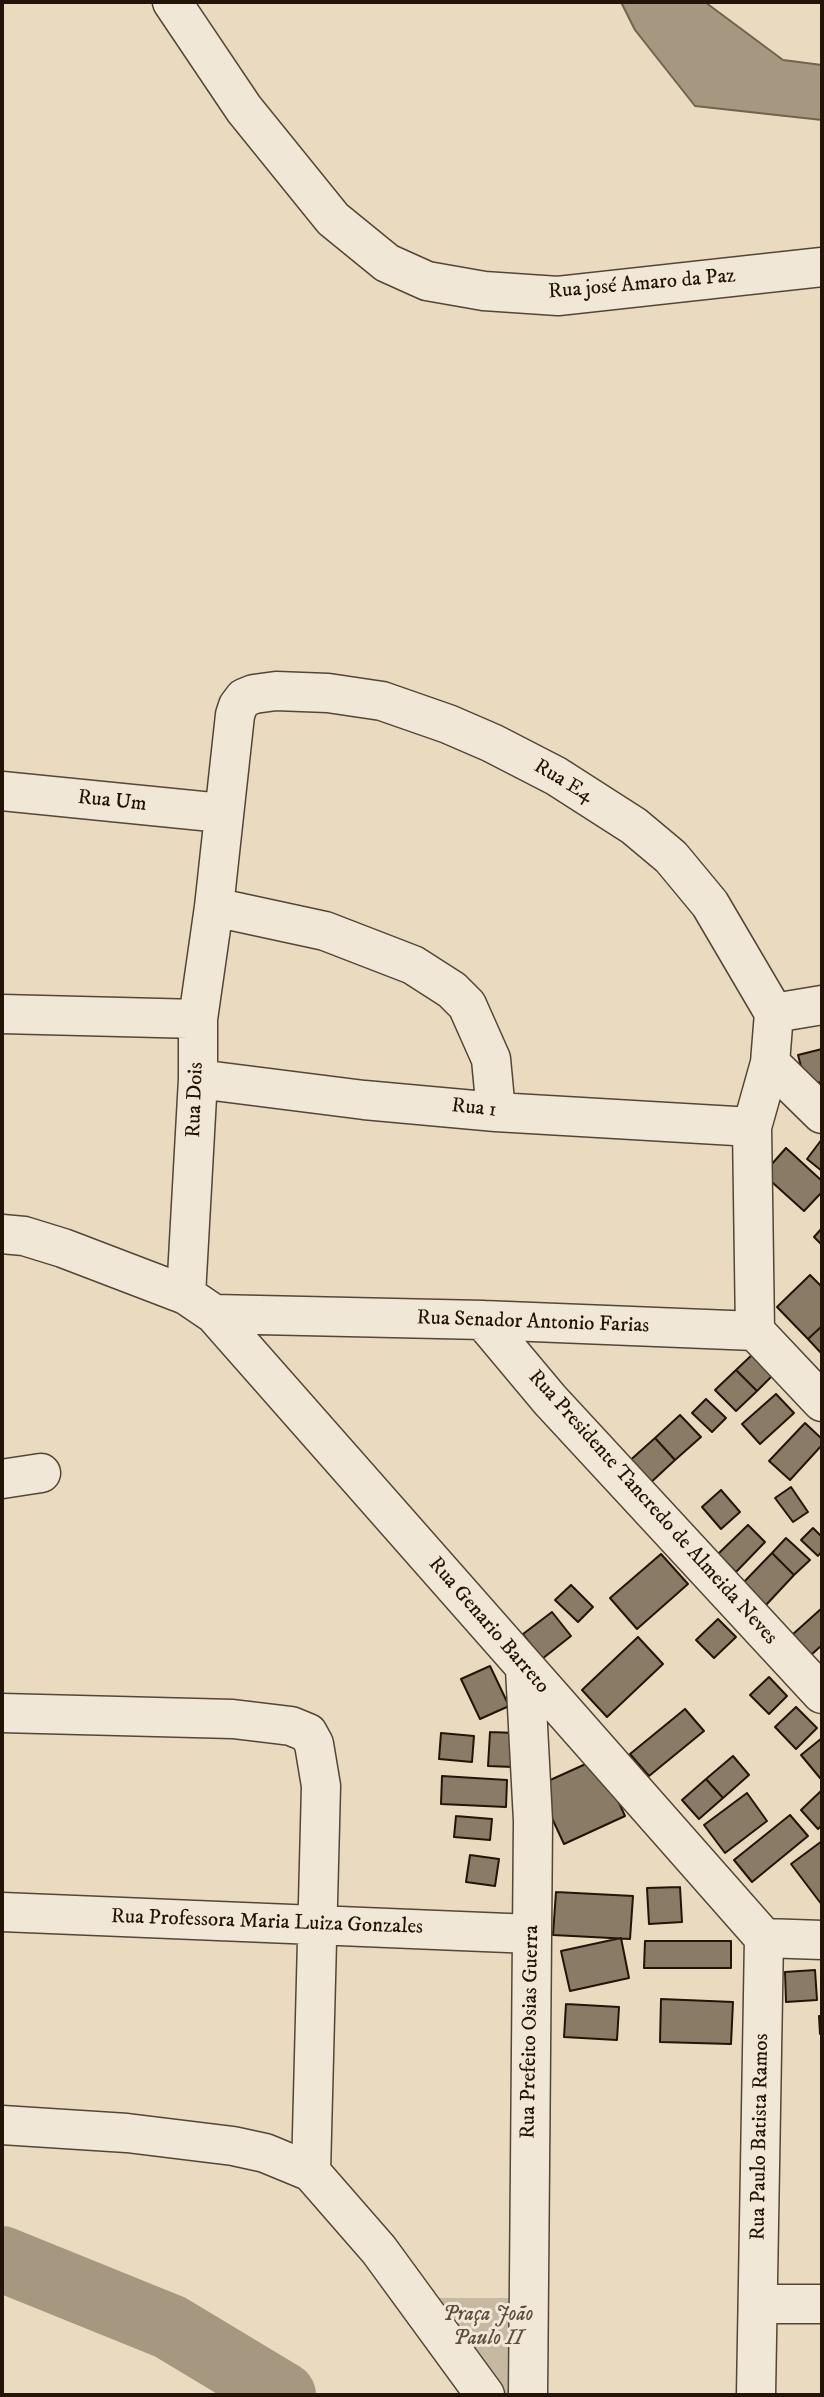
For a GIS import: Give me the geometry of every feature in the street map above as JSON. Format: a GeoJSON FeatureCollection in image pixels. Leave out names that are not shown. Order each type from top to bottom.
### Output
{"type":"FeatureCollection","features":[{"type":"Feature","properties":{"kind":"street","name":"Rua josé Amaro da Paz"},"geometry":{"type":"LineString","coordinates":[[172,2],[244,109],[333,219],[387,263],[427,281],[484,291],[558,296],[822,267]]}},
{"type":"Feature","properties":{"kind":"street","name":"Rua Dois"},"geometry":{"type":"LineString","coordinates":[[200,1304],[198,1020],[214,907],[234,715],[244,698],[261,693]]}},
{"type":"Feature","properties":{"kind":"street","name":"Rua E4"},"geometry":{"type":"LineString","coordinates":[[261,693],[328,693],[382,701],[448,724],[556,776],[634,826],[671,857],[710,904],[774,1013]]}},
{"type":"Feature","properties":{"kind":"street","name":"Rua Um"},"geometry":{"type":"LineString","coordinates":[[2,791],[222,813]]}},
{"type":"Feature","properties":{"kind":"street"},"geometry":{"type":"LineString","coordinates":[[214,907],[325,931],[413,965],[452,990],[467,1005],[491,1059],[496,1112]]}},
{"type":"Feature","properties":{"kind":"street"},"geometry":{"type":"LineString","coordinates":[[822,1005],[774,1013],[770,1063],[752,1126],[755,1332],[822,1402]]}},
{"type":"Feature","properties":{"kind":"street"},"geometry":{"type":"LineString","coordinates":[[2,1014],[198,1020]]}},
{"type":"Feature","properties":{"kind":"street"},"geometry":{"type":"LineString","coordinates":[[770,1063],[822,1114]]}},
{"type":"Feature","properties":{"kind":"street","name":"Rua 1"},"geometry":{"type":"LineString","coordinates":[[198,1079],[364,1100],[496,1112],[752,1126]]}},
{"type":"Feature","properties":{"kind":"street"},"geometry":{"type":"LineString","coordinates":[[2,1234],[24,1236],[63,1248],[200,1304]]}},
{"type":"Feature","properties":{"kind":"street","name":"Rua Senador Antonio Farias"},"geometry":{"type":"LineString","coordinates":[[200,1304],[755,1332]]}},
{"type":"Feature","properties":{"kind":"street","name":"Rua Genario Barreto"},"geometry":{"type":"LineString","coordinates":[[200,1304],[764,1938]]}},
{"type":"Feature","properties":{"kind":"street","name":"Rua Presidente Tancredo de Almeida Neves"},"geometry":{"type":"LineString","coordinates":[[483,1320],[550,1400],[822,1694]]}},
{"type":"Feature","properties":{"kind":"street"},"geometry":{"type":"LineString","coordinates":[[2,1479],[41,1473]]}},
{"type":"Feature","properties":{"kind":"street","name":"Rua Prefeito Osias Guerra"},"geometry":{"type":"LineString","coordinates":[[525,1669],[532,1787],[528,2395]]}},
{"type":"Feature","properties":{"kind":"street"},"geometry":{"type":"LineString","coordinates":[[2,1713],[233,1719],[291,1726],[308,1733],[314,1744],[321,1786],[311,2172]]}},
{"type":"Feature","properties":{"kind":"street","name":"Rua Professora Maria Luiza Gonzales"},"geometry":{"type":"LineString","coordinates":[[2,1912],[532,1934]]}},
{"type":"Feature","properties":{"kind":"street"},"geometry":{"type":"LineString","coordinates":[[764,1938],[822,1940]]}},
{"type":"Feature","properties":{"kind":"street","name":"Rua Paulo Batista Ramos"},"geometry":{"type":"LineString","coordinates":[[756,2395],[764,1938]]}},
{"type":"Feature","properties":{"kind":"street"},"geometry":{"type":"LineString","coordinates":[[2,2125],[127,2133],[233,2146],[265,2153],[311,2172],[379,2250],[485,2395]]}},
{"type":"Feature","properties":{"kind":"street"},"geometry":{"type":"LineString","coordinates":[[758,2304],[822,2304]]}},
{"type":"Feature","properties":{"kind":"green space","name":"Praça João Paulo II"},"geometry":{"type":"Polygon","coordinates":[[[432,2298],[519,2298],[517,2395],[498,2395],[432,2298]]]}},
{"type":"Feature","properties":{"kind":"shaded area"},"geometry":{"type":"Polygon","coordinates":[[[621,2],[705,2],[783,60],[822,65],[822,120],[695,106],[635,30],[621,2]]]}},
{"type":"Feature","properties":{"kind":"building"},"geometry":{"type":"Polygon","coordinates":[[[822,1049],[822,1082],[806,1085],[798,1055],[822,1049]]]}},
{"type":"Feature","properties":{"kind":"building"},"geometry":{"type":"Polygon","coordinates":[[[822,1139],[822,1171],[807,1159],[822,1139]]]}},
{"type":"Feature","properties":{"kind":"building"},"geometry":{"type":"Polygon","coordinates":[[[786,1148],[822,1181],[822,1192],[804,1211],[763,1174],[786,1148]]]}},
{"type":"Feature","properties":{"kind":"building"},"geometry":{"type":"Polygon","coordinates":[[[822,1228],[822,1245],[814,1237],[822,1228]]]}},
{"type":"Feature","properties":{"kind":"building"},"geometry":{"type":"Polygon","coordinates":[[[810,1275],[822,1287],[822,1326],[808,1339],[777,1307],[810,1275]]]}},
{"type":"Feature","properties":{"kind":"building"},"geometry":{"type":"Polygon","coordinates":[[[822,1326],[822,1354],[808,1339],[822,1326]]]}},
{"type":"Feature","properties":{"kind":"building"},"geometry":{"type":"Polygon","coordinates":[[[755,1352],[775,1373],[757,1391],[736,1370],[755,1352]]]}},
{"type":"Feature","properties":{"kind":"building"},"geometry":{"type":"Polygon","coordinates":[[[736,1370],[757,1391],[736,1411],[715,1390],[736,1370]]]}},
{"type":"Feature","properties":{"kind":"building"},"geometry":{"type":"Polygon","coordinates":[[[776,1394],[794,1413],[760,1444],[742,1424],[776,1394]]]}},
{"type":"Feature","properties":{"kind":"building"},"geometry":{"type":"Polygon","coordinates":[[[706,1399],[726,1418],[712,1432],[692,1413],[706,1399]]]}},
{"type":"Feature","properties":{"kind":"building"},"geometry":{"type":"Polygon","coordinates":[[[680,1415],[701,1437],[675,1460],[655,1438],[680,1415]]]}},
{"type":"Feature","properties":{"kind":"building"},"geometry":{"type":"Polygon","coordinates":[[[805,1423],[822,1439],[822,1445],[790,1480],[769,1461],[805,1423]]]}},
{"type":"Feature","properties":{"kind":"building"},"geometry":{"type":"Polygon","coordinates":[[[655,1438],[675,1460],[647,1486],[626,1464],[655,1438]]]}},
{"type":"Feature","properties":{"kind":"building"},"geometry":{"type":"Polygon","coordinates":[[[791,1487],[808,1512],[793,1522],[775,1498],[791,1487]]]}},
{"type":"Feature","properties":{"kind":"building"},"geometry":{"type":"Polygon","coordinates":[[[721,1490],[740,1512],[721,1529],[702,1507],[721,1490]]]}},
{"type":"Feature","properties":{"kind":"building"},"geometry":{"type":"Polygon","coordinates":[[[748,1525],[765,1542],[736,1572],[718,1554],[748,1525]]]}},
{"type":"Feature","properties":{"kind":"building"},"geometry":{"type":"Polygon","coordinates":[[[813,1528],[822,1537],[822,1551],[818,1556],[801,1540],[813,1528]]]}},
{"type":"Feature","properties":{"kind":"building"},"geometry":{"type":"Polygon","coordinates":[[[786,1538],[810,1560],[794,1575],[772,1553],[786,1538]]]}},
{"type":"Feature","properties":{"kind":"building"},"geometry":{"type":"Polygon","coordinates":[[[772,1553],[794,1575],[766,1605],[743,1583],[772,1553]]]}},
{"type":"Feature","properties":{"kind":"building"},"geometry":{"type":"Polygon","coordinates":[[[661,1554],[688,1584],[637,1629],[610,1598],[661,1554]]]}},
{"type":"Feature","properties":{"kind":"building"},"geometry":{"type":"Polygon","coordinates":[[[571,1585],[593,1607],[578,1622],[555,1600],[571,1585]]]}},
{"type":"Feature","properties":{"kind":"building"},"geometry":{"type":"Polygon","coordinates":[[[822,1608],[822,1645],[810,1656],[792,1635],[822,1608]]]}},
{"type":"Feature","properties":{"kind":"building"},"geometry":{"type":"Polygon","coordinates":[[[552,1612],[571,1636],[542,1659],[523,1634],[552,1612]]]}},
{"type":"Feature","properties":{"kind":"building"},"geometry":{"type":"Polygon","coordinates":[[[718,1619],[736,1637],[714,1658],[696,1640],[718,1619]]]}},
{"type":"Feature","properties":{"kind":"building"},"geometry":{"type":"Polygon","coordinates":[[[638,1637],[663,1664],[607,1717],[582,1690],[638,1637]]]}},
{"type":"Feature","properties":{"kind":"building"},"geometry":{"type":"Polygon","coordinates":[[[490,1666],[509,1706],[480,1719],[461,1679],[490,1666]]]}},
{"type":"Feature","properties":{"kind":"building"},"geometry":{"type":"Polygon","coordinates":[[[769,1677],[787,1696],[769,1714],[750,1695],[769,1677]]]}},
{"type":"Feature","properties":{"kind":"building"},"geometry":{"type":"Polygon","coordinates":[[[796,1707],[817,1728],[796,1749],[775,1727],[796,1707]]]}},
{"type":"Feature","properties":{"kind":"building"},"geometry":{"type":"Polygon","coordinates":[[[685,1709],[704,1731],[649,1776],[630,1754],[685,1709]]]}},
{"type":"Feature","properties":{"kind":"building"},"geometry":{"type":"Polygon","coordinates":[[[490,1732],[515,1733],[513,1767],[488,1766],[490,1732]]]}},
{"type":"Feature","properties":{"kind":"building"},"geometry":{"type":"Polygon","coordinates":[[[441,1733],[474,1736],[472,1762],[439,1759],[441,1733]]]}},
{"type":"Feature","properties":{"kind":"building"},"geometry":{"type":"Polygon","coordinates":[[[822,1738],[822,1776],[820,1778],[801,1755],[822,1738]]]}},
{"type":"Feature","properties":{"kind":"building"},"geometry":{"type":"Polygon","coordinates":[[[733,1756],[749,1775],[723,1798],[706,1779],[733,1756]]]}},
{"type":"Feature","properties":{"kind":"building"},"geometry":{"type":"Polygon","coordinates":[[[599,1758],[625,1816],[564,1844],[537,1786],[599,1758]]]}},
{"type":"Feature","properties":{"kind":"building"},"geometry":{"type":"Polygon","coordinates":[[[442,1776],[507,1780],[506,1807],[441,1804],[442,1776]]]}},
{"type":"Feature","properties":{"kind":"building"},"geometry":{"type":"Polygon","coordinates":[[[706,1779],[723,1798],[699,1819],[682,1800],[706,1779]]]}},
{"type":"Feature","properties":{"kind":"building"},"geometry":{"type":"Polygon","coordinates":[[[822,1790],[822,1825],[818,1829],[801,1810],[822,1790]]]}},
{"type":"Feature","properties":{"kind":"building"},"geometry":{"type":"Polygon","coordinates":[[[747,1793],[767,1821],[725,1853],[704,1825],[747,1793]]]}},
{"type":"Feature","properties":{"kind":"building"},"geometry":{"type":"Polygon","coordinates":[[[790,1815],[808,1836],[752,1882],[734,1860],[790,1815]]]}},
{"type":"Feature","properties":{"kind":"building"},"geometry":{"type":"Polygon","coordinates":[[[456,1816],[492,1819],[490,1840],[454,1837],[456,1816]]]}},
{"type":"Feature","properties":{"kind":"building"},"geometry":{"type":"Polygon","coordinates":[[[822,1841],[822,1905],[791,1864],[822,1841]]]}},
{"type":"Feature","properties":{"kind":"building"},"geometry":{"type":"Polygon","coordinates":[[[470,1855],[499,1859],[495,1886],[466,1882],[470,1855]]]}},
{"type":"Feature","properties":{"kind":"building"},"geometry":{"type":"Polygon","coordinates":[[[680,1887],[682,1922],[649,1924],[647,1888],[680,1887]]]}},
{"type":"Feature","properties":{"kind":"building"},"geometry":{"type":"Polygon","coordinates":[[[556,1892],[633,1896],[630,1939],[553,1935],[556,1892]]]}},
{"type":"Feature","properties":{"kind":"building"},"geometry":{"type":"Polygon","coordinates":[[[621,1938],[629,1978],[570,1991],[561,1951],[621,1938]]]}},
{"type":"Feature","properties":{"kind":"building"},"geometry":{"type":"Polygon","coordinates":[[[645,1941],[731,1941],[731,1968],[644,1968],[645,1941]]]}},
{"type":"Feature","properties":{"kind":"building"},"geometry":{"type":"Polygon","coordinates":[[[815,1970],[817,2000],[786,2002],[785,1972],[815,1970]]]}},
{"type":"Feature","properties":{"kind":"building"},"geometry":{"type":"Polygon","coordinates":[[[661,1999],[733,2002],[731,2044],[660,2042],[661,1999]]]}},
{"type":"Feature","properties":{"kind":"building"},"geometry":{"type":"Polygon","coordinates":[[[566,2004],[619,2007],[617,2040],[564,2037],[566,2004]]]}},
{"type":"Feature","properties":{"kind":"building"},"geometry":{"type":"Polygon","coordinates":[[[819,2016],[822,2016],[822,2034],[820,2034],[819,2016]]]}},
{"type":"Feature","properties":{"kind":"waterway"},"geometry":{"type":"LineString","coordinates":[[2,2259],[170,2327],[283,2395]]}}]}
